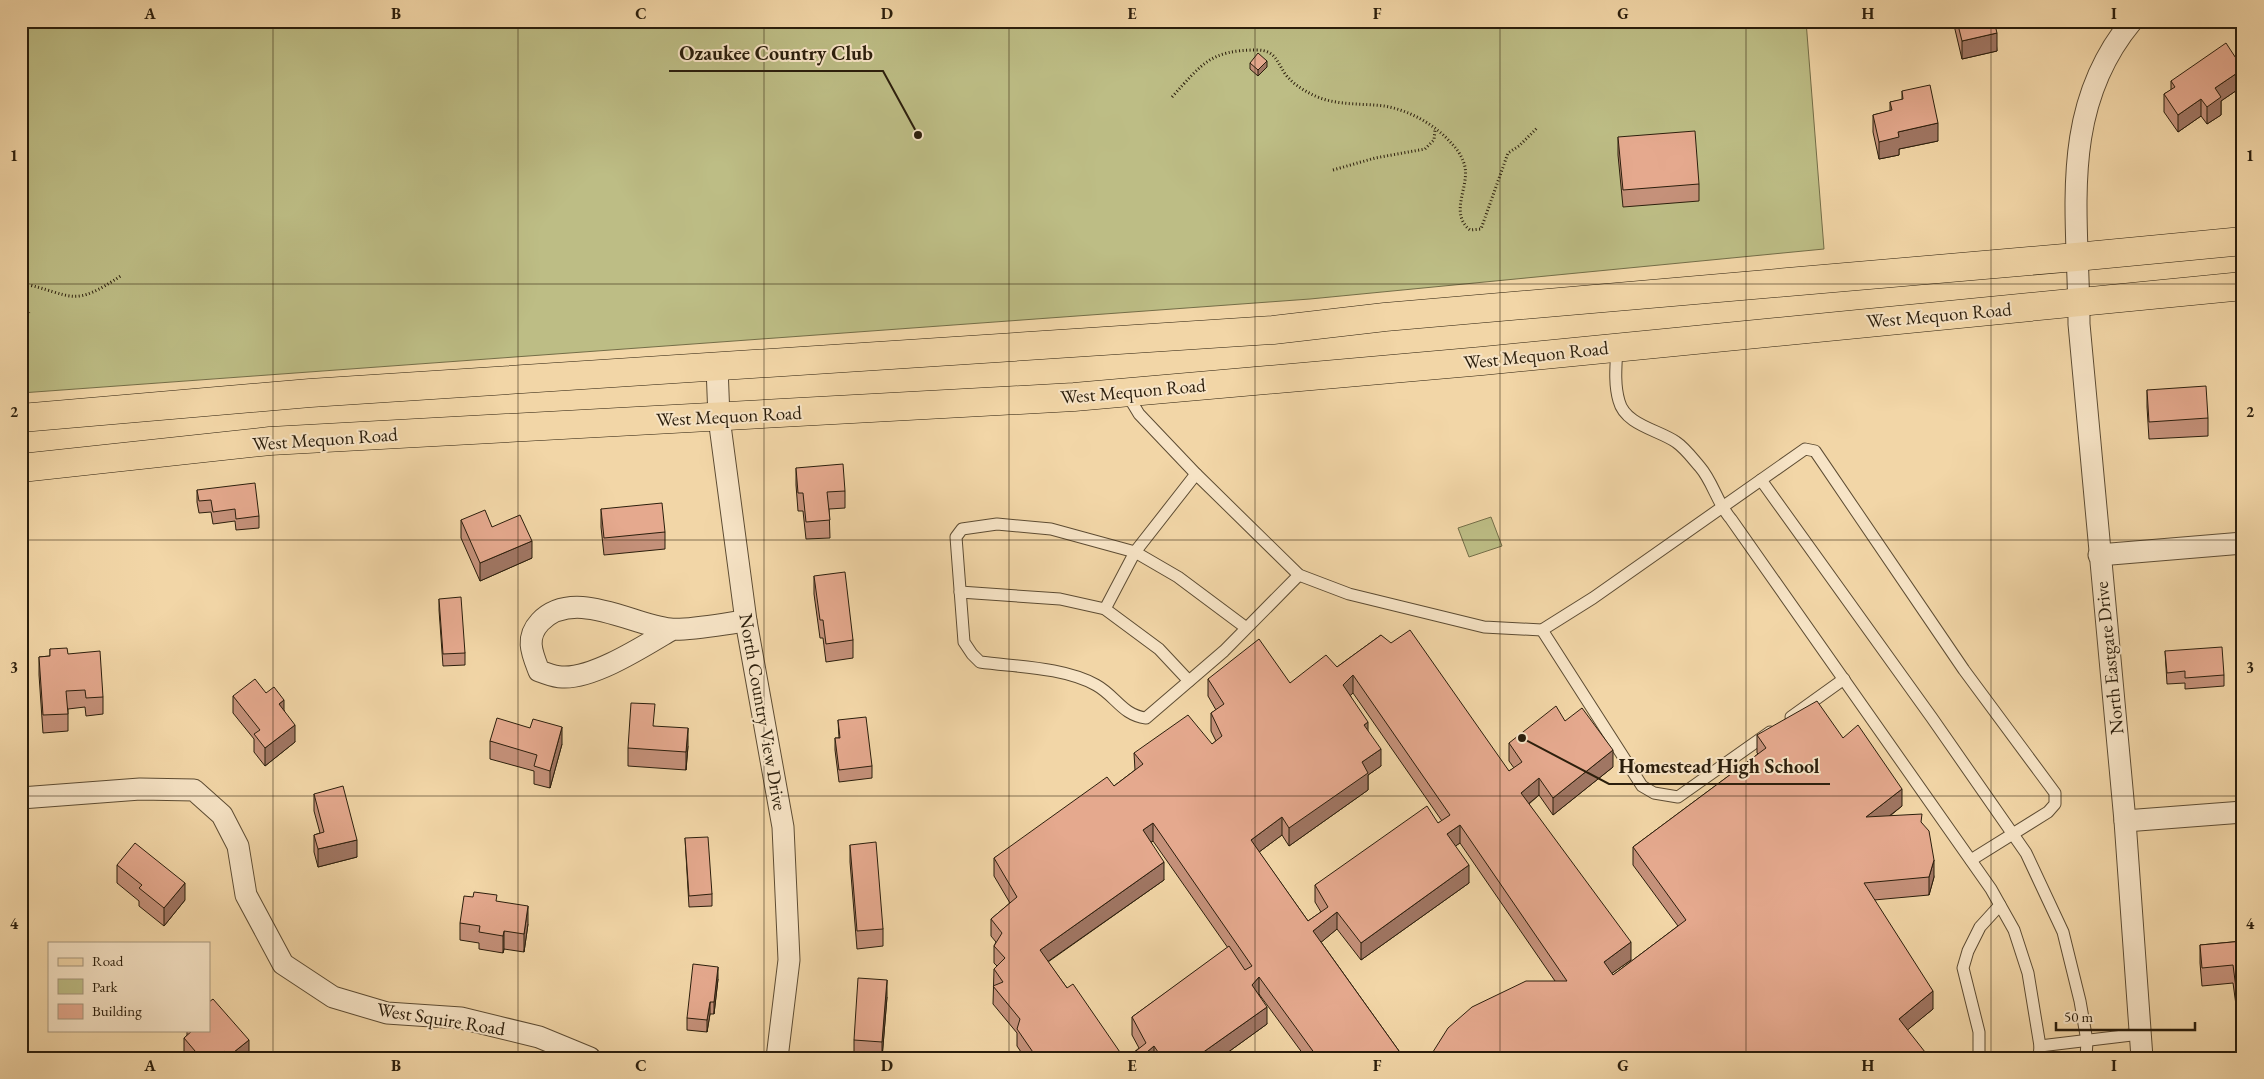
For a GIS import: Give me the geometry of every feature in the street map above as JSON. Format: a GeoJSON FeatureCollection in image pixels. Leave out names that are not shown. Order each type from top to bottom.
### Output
{"type":"FeatureCollection","features":[{"type":"Feature","properties":{"kind":"main road"},"geometry":{"type":"LineString","coordinates":[[28,420],[310,393],[1273,330],[1385,317],[2243,241]]}},
{"type":"Feature","properties":{"kind":"main road","name":"West Mequon Road"},"geometry":{"type":"LineString","coordinates":[[21,468],[270,442],[719,418],[1126,392],[1617,348],[2243,286]]}},
{"type":"Feature","properties":{"kind":"street","name":"North Eastgate Drive"},"geometry":{"type":"LineString","coordinates":[[2132,21],[2107,55],[2091,92],[2081,131],[2076,166],[2076,257],[2099,555],[2125,821],[2142,1058]]}},
{"type":"Feature","properties":{"kind":"street","name":"North Country View Drive"},"geometry":{"type":"LineString","coordinates":[[717,367],[719,418],[746,621],[783,827],[789,960],[777,1058]]}},
{"type":"Feature","properties":{"kind":"street"},"geometry":{"type":"LineString","coordinates":[[2099,555],[2243,543]]}},
{"type":"Feature","properties":{"kind":"street"},"geometry":{"type":"LineString","coordinates":[[671,630],[610,611],[577,608],[550,612],[534,628],[529,648],[539,671],[562,677],[592,671],[626,656],[671,630],[746,621]]}},
{"type":"Feature","properties":{"kind":"street","name":"West Squire Road"},"geometry":{"type":"LineString","coordinates":[[21,798],[140,788],[194,790],[222,814],[238,846],[246,896],[283,964],[333,997],[387,1013],[461,1018],[539,1037],[590,1058]]}},
{"type":"Feature","properties":{"kind":"street"},"geometry":{"type":"LineString","coordinates":[[2125,821],[2243,812]]}},
{"type":"Feature","properties":{"kind":"lane"},"geometry":{"type":"LineString","coordinates":[[1617,348],[1616,370],[1619,402],[1630,416],[1644,427],[1677,442],[1702,469],[1721,508],[1731,518],[1971,860],[2000,905],[2014,930],[2028,973],[2039,1052],[2087,1041],[2140,1034]]}},
{"type":"Feature","properties":{"kind":"lane"},"geometry":{"type":"LineString","coordinates":[[1126,392],[1140,414],[1196,474],[1299,575],[1349,594],[1484,627],[1542,630],[1593,598],[1805,449],[1815,451],[1964,670],[2055,793],[2055,804],[2048,812],[1971,860]]}},
{"type":"Feature","properties":{"kind":"lane"},"geometry":{"type":"LineString","coordinates":[[1105,609],[1135,552],[1196,474]]}},
{"type":"Feature","properties":{"kind":"lane"},"geometry":{"type":"LineString","coordinates":[[1761,480],[1932,718],[2026,853],[2063,932],[2080,1001],[2087,1041],[2086,1058]]}},
{"type":"Feature","properties":{"kind":"lane"},"geometry":{"type":"LineString","coordinates":[[1245,627],[1178,577],[1135,552],[1051,529],[998,524],[962,529],[956,537],[964,642],[980,662],[1068,674],[1097,686],[1134,717],[1146,718],[1224,651],[1245,627],[1299,575]]}},
{"type":"Feature","properties":{"kind":"lane"},"geometry":{"type":"LineString","coordinates":[[960,592],[1060,599],[1105,609],[1159,649],[1189,681]]}},
{"type":"Feature","properties":{"kind":"lane"},"geometry":{"type":"LineString","coordinates":[[1542,630],[1642,786],[1654,793],[1678,797],[1844,679]]}},
{"type":"Feature","properties":{"kind":"lane"},"geometry":{"type":"LineString","coordinates":[[1980,1058],[1979,1032],[1963,968],[1968,951],[1980,927],[2000,905]]}},
{"type":"Feature","properties":{"kind":"path"},"geometry":{"type":"LineString","coordinates":[[1172,97],[1203,63],[1217,55],[1229,51],[1259,50],[1269,52],[1277,58],[1285,74],[1295,85],[1314,96],[1337,103],[1385,106],[1413,115],[1436,129],[1452,143],[1462,158],[1466,168],[1461,195],[1461,216],[1465,226],[1470,230],[1476,231],[1481,229],[1508,153],[1519,146],[1538,127]]}},
{"type":"Feature","properties":{"kind":"path"},"geometry":{"type":"LineString","coordinates":[[1333,170],[1376,158],[1425,149],[1434,140],[1436,129]]}},
{"type":"Feature","properties":{"kind":"path"},"geometry":{"type":"LineString","coordinates":[[21,284],[75,297],[96,292],[122,275]]}},
{"type":"Feature","properties":{"kind":"path"},"geometry":{"type":"LineString","coordinates":[[21,324],[30,312]]}},
{"type":"Feature","properties":{"kind":"green space"},"geometry":{"type":"Polygon","coordinates":[[[21,21],[1806,21],[1824,249],[1310,299],[21,393],[21,21]]]}},
{"type":"Feature","properties":{"kind":"green space"},"geometry":{"type":"Polygon","coordinates":[[[1491,517],[1502,546],[1469,557],[1458,528],[1491,517]]]}},
{"type":"Feature","properties":{"kind":"building"},"geometry":{"type":"Polygon","coordinates":[[[1957,21],[1994,21],[1997,33],[1962,41],[1957,21]]]}},
{"type":"Feature","properties":{"kind":"building"},"geometry":{"type":"Polygon","coordinates":[[[2226,43],[2243,69],[2215,88],[2221,97],[2207,107],[2201,99],[2178,115],[2164,94],[2175,87],[2171,81],[2226,43]]]}},
{"type":"Feature","properties":{"kind":"building"},"geometry":{"type":"Polygon","coordinates":[[[1258,53],[1267,61],[1258,70],[1250,63],[1258,53]]]}},
{"type":"Feature","properties":{"kind":"building"},"geometry":{"type":"Polygon","coordinates":[[[1930,85],[1938,123],[1898,132],[1899,137],[1879,142],[1873,115],[1892,110],[1890,102],[1903,99],[1902,91],[1930,85]]]}},
{"type":"Feature","properties":{"kind":"building"},"geometry":{"type":"Polygon","coordinates":[[[1695,131],[1699,184],[1623,190],[1618,137],[1695,131]]]}},
{"type":"Feature","properties":{"kind":"building"},"geometry":{"type":"Polygon","coordinates":[[[2241,377],[2243,377],[2243,393],[2241,377]]]}},
{"type":"Feature","properties":{"kind":"building"},"geometry":{"type":"Polygon","coordinates":[[[2206,386],[2208,418],[2149,422],[2147,390],[2206,386]]]}},
{"type":"Feature","properties":{"kind":"building"},"geometry":{"type":"Polygon","coordinates":[[[843,464],[845,491],[827,492],[830,520],[806,522],[803,493],[798,493],[796,468],[843,464]]]}},
{"type":"Feature","properties":{"kind":"building"},"geometry":{"type":"Polygon","coordinates":[[[255,483],[259,516],[236,519],[235,509],[213,512],[211,500],[199,501],[197,490],[255,483]]]}},
{"type":"Feature","properties":{"kind":"building"},"geometry":{"type":"Polygon","coordinates":[[[662,503],[665,532],[604,538],[601,509],[662,503]]]}},
{"type":"Feature","properties":{"kind":"building"},"geometry":{"type":"Polygon","coordinates":[[[485,510],[492,527],[520,515],[532,541],[480,563],[461,520],[485,510]]]}},
{"type":"Feature","properties":{"kind":"building"},"geometry":{"type":"Polygon","coordinates":[[[845,572],[853,640],[826,644],[823,620],[820,620],[814,576],[845,572]]]}},
{"type":"Feature","properties":{"kind":"building"},"geometry":{"type":"Polygon","coordinates":[[[461,597],[465,653],[443,654],[439,599],[461,597]]]}},
{"type":"Feature","properties":{"kind":"building"},"geometry":{"type":"Polygon","coordinates":[[[1410,630],[1509,771],[1522,762],[1509,743],[1556,706],[1565,721],[1582,708],[1613,750],[1553,798],[1539,778],[1521,793],[1631,942],[1604,962],[1613,975],[1686,920],[1633,847],[1766,748],[1757,735],[1817,701],[1843,738],[1858,725],[1902,789],[1866,817],[1922,814],[1921,822],[1929,831],[1934,860],[1929,877],[1864,883],[1933,991],[1899,1019],[1925,1052],[1917,1058],[1530,1058],[1526,1052],[1519,1058],[1430,1058],[1448,1028],[1472,1007],[1526,981],[1567,981],[1460,825],[1447,834],[1469,865],[1361,943],[1337,912],[1313,931],[1404,1058],[1318,1058],[1259,977],[1252,985],[1267,1007],[1195,1058],[1162,1058],[1154,1046],[1140,1058],[1127,1058],[1146,1043],[1132,1017],[1229,946],[1245,970],[1252,966],[1153,823],[1143,830],[1164,862],[1040,950],[1067,988],[1073,984],[1124,1058],[1037,1058],[1017,1029],[1020,1019],[993,986],[1003,982],[994,969],[1005,958],[994,946],[1002,933],[991,919],[1017,897],[994,858],[1107,777],[1114,786],[1143,764],[1134,753],[1188,715],[1212,744],[1222,736],[1211,713],[1224,704],[1208,679],[1259,639],[1290,683],[1326,655],[1337,667],[1381,635],[1391,643],[1410,630]],[[1353,675],[1343,685],[1368,722],[1364,725],[1381,749],[1362,762],[1368,773],[1289,828],[1282,817],[1251,840],[1308,921],[1328,907],[1315,885],[1427,806],[1438,823],[1450,815],[1353,675]]]}},
{"type":"Feature","properties":{"kind":"building"},"geometry":{"type":"Polygon","coordinates":[[[2222,647],[2224,675],[2185,678],[2185,671],[2167,673],[2165,651],[2222,647]]]}},
{"type":"Feature","properties":{"kind":"building"},"geometry":{"type":"Polygon","coordinates":[[[67,648],[68,654],[100,651],[103,697],[86,698],[85,690],[66,691],[68,714],[43,715],[39,657],[50,656],[50,649],[67,648]]]}},
{"type":"Feature","properties":{"kind":"building"},"geometry":{"type":"Polygon","coordinates":[[[255,679],[266,693],[274,687],[284,700],[279,704],[295,725],[265,748],[254,734],[260,730],[233,696],[255,679]]]}},
{"type":"Feature","properties":{"kind":"building"},"geometry":{"type":"Polygon","coordinates":[[[631,703],[655,704],[653,726],[688,728],[686,752],[628,748],[631,703]]]}},
{"type":"Feature","properties":{"kind":"building"},"geometry":{"type":"Polygon","coordinates":[[[866,717],[872,766],[839,770],[835,738],[840,738],[838,720],[866,717]]]}},
{"type":"Feature","properties":{"kind":"building"},"geometry":{"type":"Polygon","coordinates":[[[497,718],[530,728],[533,719],[562,727],[550,771],[534,766],[537,755],[490,741],[497,718]]]}},
{"type":"Feature","properties":{"kind":"building"},"geometry":{"type":"Polygon","coordinates":[[[343,786],[357,840],[318,849],[314,835],[324,832],[314,794],[343,786]]]}},
{"type":"Feature","properties":{"kind":"building"},"geometry":{"type":"Polygon","coordinates":[[[708,837],[712,894],[689,896],[685,838],[708,837]]]}},
{"type":"Feature","properties":{"kind":"building"},"geometry":{"type":"Polygon","coordinates":[[[876,842],[883,929],[857,931],[850,845],[876,842]]]}},
{"type":"Feature","properties":{"kind":"building"},"geometry":{"type":"Polygon","coordinates":[[[135,843],[185,883],[164,908],[139,888],[142,885],[117,865],[135,843]]]}},
{"type":"Feature","properties":{"kind":"building"},"geometry":{"type":"Polygon","coordinates":[[[474,892],[497,895],[496,901],[528,906],[524,934],[504,931],[503,936],[479,932],[480,926],[460,923],[464,896],[473,897],[474,892]]]}},
{"type":"Feature","properties":{"kind":"building"},"geometry":{"type":"Polygon","coordinates":[[[2243,941],[2243,987],[2236,988],[2233,965],[2202,968],[2200,945],[2243,941]]]}},
{"type":"Feature","properties":{"kind":"building"},"geometry":{"type":"Polygon","coordinates":[[[693,964],[718,967],[714,1002],[710,1002],[707,1020],[687,1018],[693,964]]]}},
{"type":"Feature","properties":{"kind":"building"},"geometry":{"type":"Polygon","coordinates":[[[858,978],[887,980],[882,1042],[854,1040],[858,978]]]}},
{"type":"Feature","properties":{"kind":"building"},"geometry":{"type":"Polygon","coordinates":[[[213,999],[249,1040],[229,1056],[225,1051],[217,1058],[201,1058],[184,1038],[191,1032],[210,1032],[210,1001],[213,999]]]}},
{"type":"Feature","properties":{"kind":"place","name":"Ozaukee Country Club"},"geometry":{"type":"Point","coordinates":[918,135]}},
{"type":"Feature","properties":{"kind":"place","name":"Homestead High School"},"geometry":{"type":"Point","coordinates":[1522,738]}}]}
